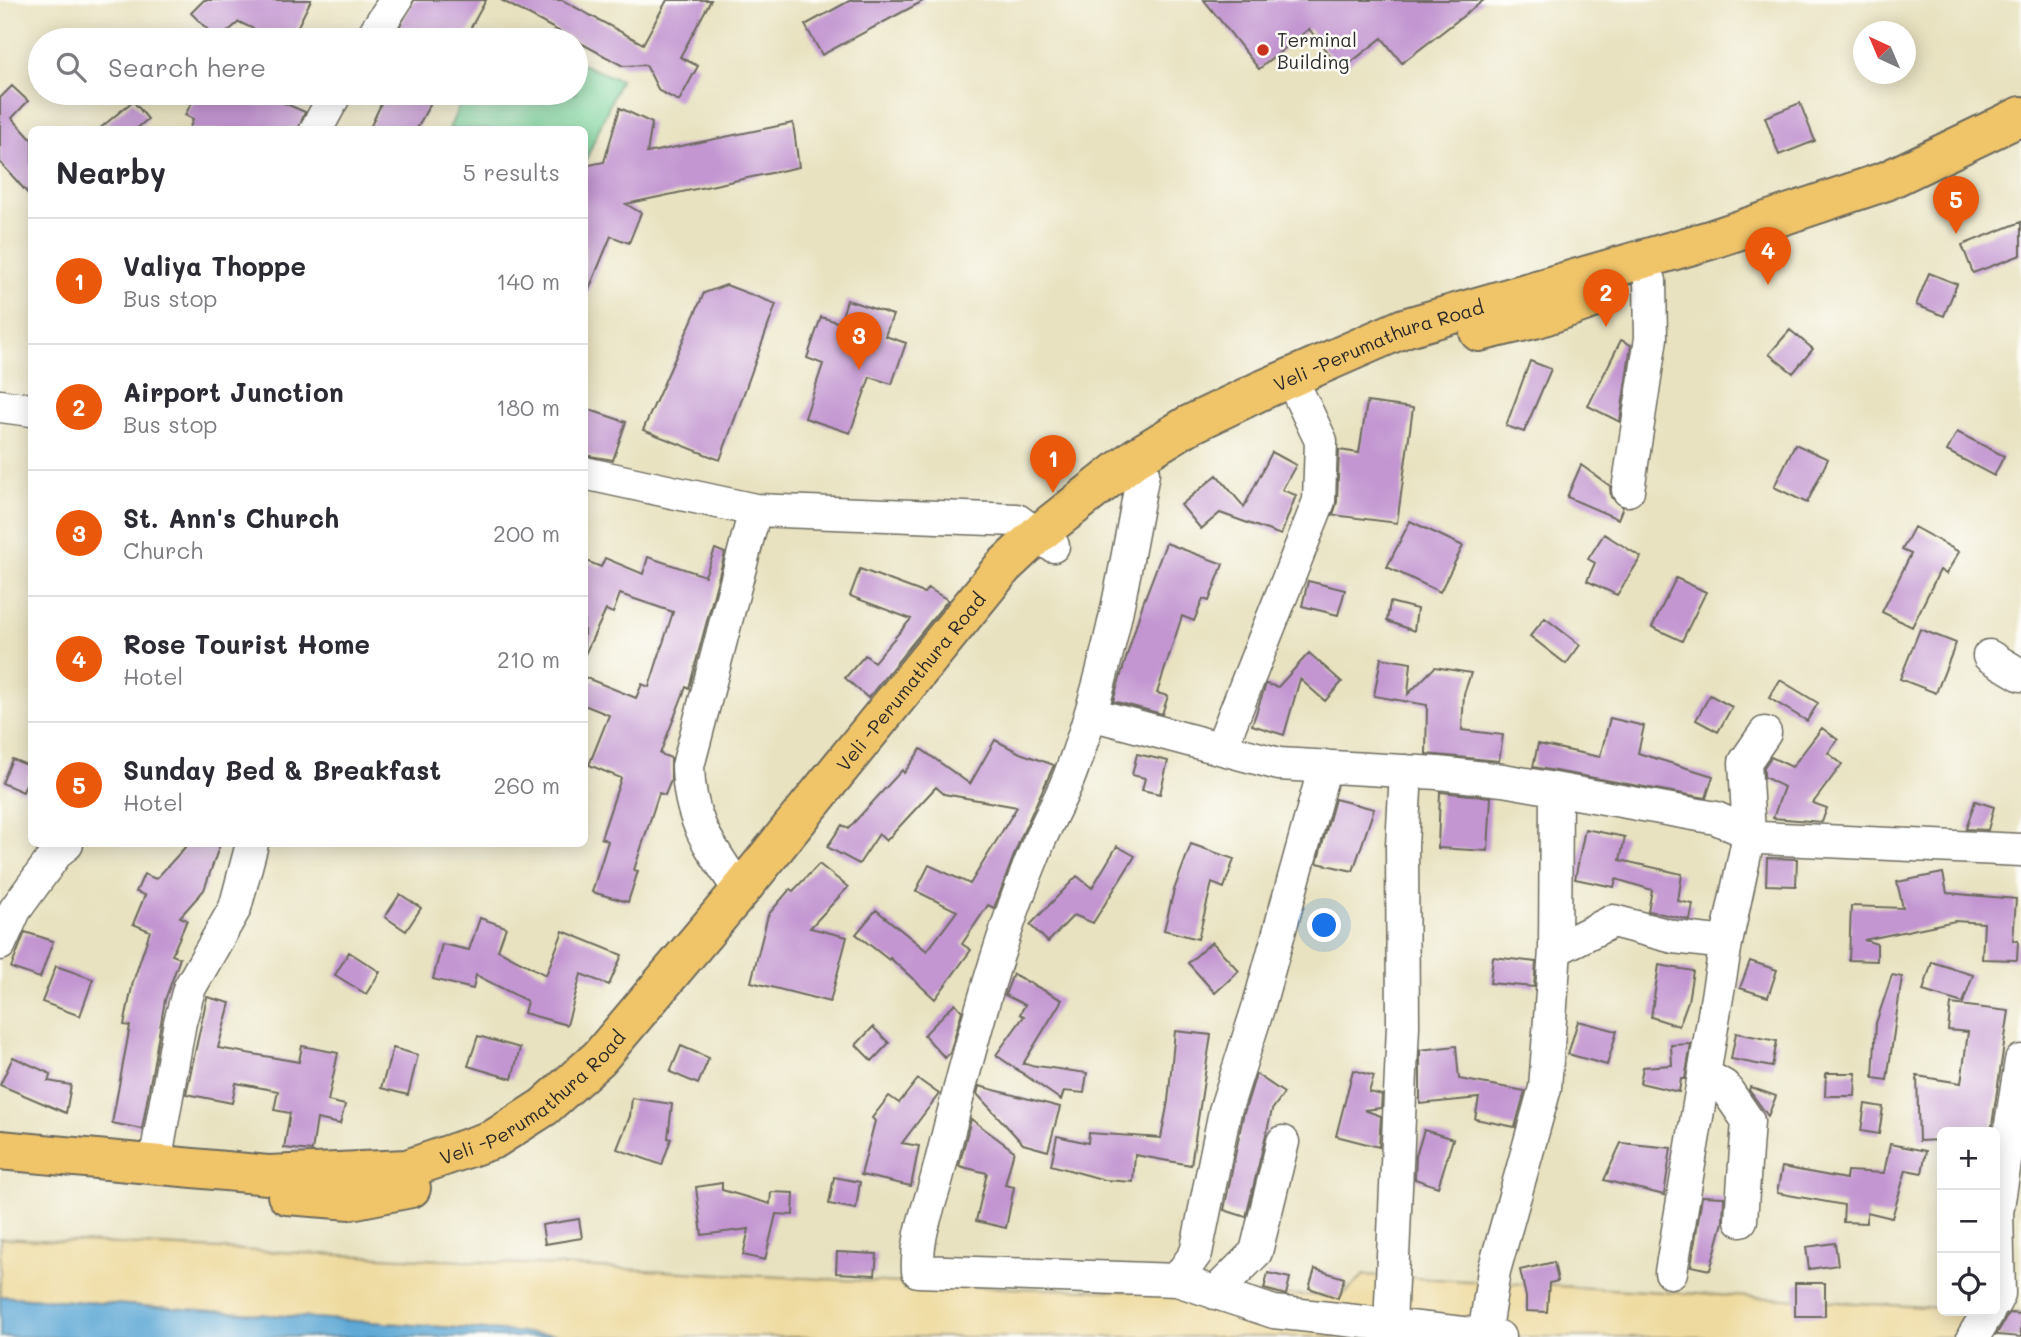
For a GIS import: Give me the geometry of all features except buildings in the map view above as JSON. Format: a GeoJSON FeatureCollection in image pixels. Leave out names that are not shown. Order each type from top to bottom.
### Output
{"type":"FeatureCollection","features":[{"type":"Feature","properties":{"kind":"main road","name":"Veli -Perumathura Road"},"geometry":{"type":"LineString","coordinates":[[0,1150],[268,1175],[407,1169],[494,1139],[544,1107],[599,1058],[740,891],[1003,567],[1046,540],[1135,458],[1187,426],[1404,328],[1524,307],[1710,240],[1886,181],[2021,116]]}},
{"type":"Feature","properties":{"kind":"main road"},"geometry":{"type":"LineString","coordinates":[[0,1172],[351,1200],[421,1186],[500,1155],[557,1116],[613,1069],[851,786],[1017,582],[1046,540],[1174,450],[1409,348],[1524,307],[1650,281],[1889,206],[1934,187],[2021,143]]}},
{"type":"Feature","properties":{"kind":"street"},"geometry":{"type":"LineString","coordinates":[[378,28],[396,0]]}},
{"type":"Feature","properties":{"kind":"street"},"geometry":{"type":"LineString","coordinates":[[318,126],[330,105]]}},
{"type":"Feature","properties":{"kind":"street"},"geometry":{"type":"LineString","coordinates":[[1628,490],[1651,338],[1650,281]]}},
{"type":"Feature","properties":{"kind":"street"},"geometry":{"type":"LineString","coordinates":[[1221,748],[1319,501],[1321,441],[1299,395]]}},
{"type":"Feature","properties":{"kind":"street"},"geometry":{"type":"LineString","coordinates":[[0,406],[28,410]]}},
{"type":"Feature","properties":{"kind":"street"},"geometry":{"type":"LineString","coordinates":[[1143,473],[1128,554],[1091,714],[1071,774],[1024,883],[968,1051],[938,1175],[917,1244],[918,1271],[1177,1280],[1274,1312],[1491,1336],[1494,1271],[1545,1088],[1555,950],[1556,790]]}},
{"type":"Feature","properties":{"kind":"street"},"geometry":{"type":"LineString","coordinates":[[588,474],[755,510],[1017,520],[1046,540]]}},
{"type":"Feature","properties":{"kind":"street"},"geometry":{"type":"LineString","coordinates":[[740,891],[701,831],[688,797],[688,766],[755,510]]}},
{"type":"Feature","properties":{"kind":"street"},"geometry":{"type":"LineString","coordinates":[[1989,656],[2021,675]]}},
{"type":"Feature","properties":{"kind":"street"},"geometry":{"type":"LineString","coordinates":[[1091,714],[1279,764],[1503,780],[1716,818],[1760,838],[2021,850]]}},
{"type":"Feature","properties":{"kind":"street"},"geometry":{"type":"LineString","coordinates":[[1671,1272],[1726,943],[1749,835],[1745,762],[1765,733]]}},
{"type":"Feature","properties":{"kind":"street"},"geometry":{"type":"LineString","coordinates":[[1177,1280],[1196,1253],[1225,1111],[1259,1005],[1325,766]]}},
{"type":"Feature","properties":{"kind":"street"},"geometry":{"type":"LineString","coordinates":[[1390,1326],[1403,1026],[1402,846],[1406,771]]}},
{"type":"Feature","properties":{"kind":"street"},"geometry":{"type":"LineString","coordinates":[[0,944],[15,909],[63,847]]}},
{"type":"Feature","properties":{"kind":"street"},"geometry":{"type":"LineString","coordinates":[[155,1163],[180,1022],[190,989],[235,908],[251,847]]}},
{"type":"Feature","properties":{"kind":"street"},"geometry":{"type":"LineString","coordinates":[[1555,950],[1613,921],[1674,937],[1726,943]]}},
{"type":"Feature","properties":{"kind":"street"},"geometry":{"type":"LineString","coordinates":[[1973,1337],[2001,1301],[1997,1213],[2021,1061]]}},
{"type":"Feature","properties":{"kind":"street"},"geometry":{"type":"LineString","coordinates":[[1706,1075],[1724,1086],[1748,1121],[1741,1220]]}},
{"type":"Feature","properties":{"kind":"street"},"geometry":{"type":"LineString","coordinates":[[1215,1293],[1256,1252],[1283,1142]]}},
{"type":"Feature","properties":{"kind":"green space"},"geometry":{"type":"Polygon","coordinates":[[[588,67],[620,80],[588,155],[588,126],[450,126],[460,105],[588,105],[588,67]]]}},
{"type":"Feature","properties":{"kind":"sand"},"geometry":{"type":"Polygon","coordinates":[[[0,1238],[1004,1288],[1342,1296],[1364,1275],[1937,1308],[1937,1316],[2000,1316],[2000,1312],[2021,1313],[2021,1337],[586,1337],[0,1296],[0,1238]]]}},
{"type":"Feature","properties":{"kind":"water"},"geometry":{"type":"Polygon","coordinates":[[[0,1296],[586,1337],[0,1337],[0,1296]]]}},
{"type":"Feature","properties":{"kind":"place","name":"Terminal Building"},"geometry":{"type":"Point","coordinates":[1263,50]}},
{"type":"Feature","properties":{"kind":"place","name":"Sunday Bed & Breakfast"},"geometry":{"type":"Point","coordinates":[1956,234]}},
{"type":"Feature","properties":{"kind":"place","name":"Rose Tourist Home"},"geometry":{"type":"Point","coordinates":[1768,285]}},
{"type":"Feature","properties":{"kind":"place","name":"Airport Junction"},"geometry":{"type":"Point","coordinates":[1606,327]}},
{"type":"Feature","properties":{"kind":"place","name":"St. Ann's Church"},"geometry":{"type":"Point","coordinates":[859,370]}},
{"type":"Feature","properties":{"kind":"place","name":"Valiya Thoppe"},"geometry":{"type":"Point","coordinates":[1053,493]}}]}
